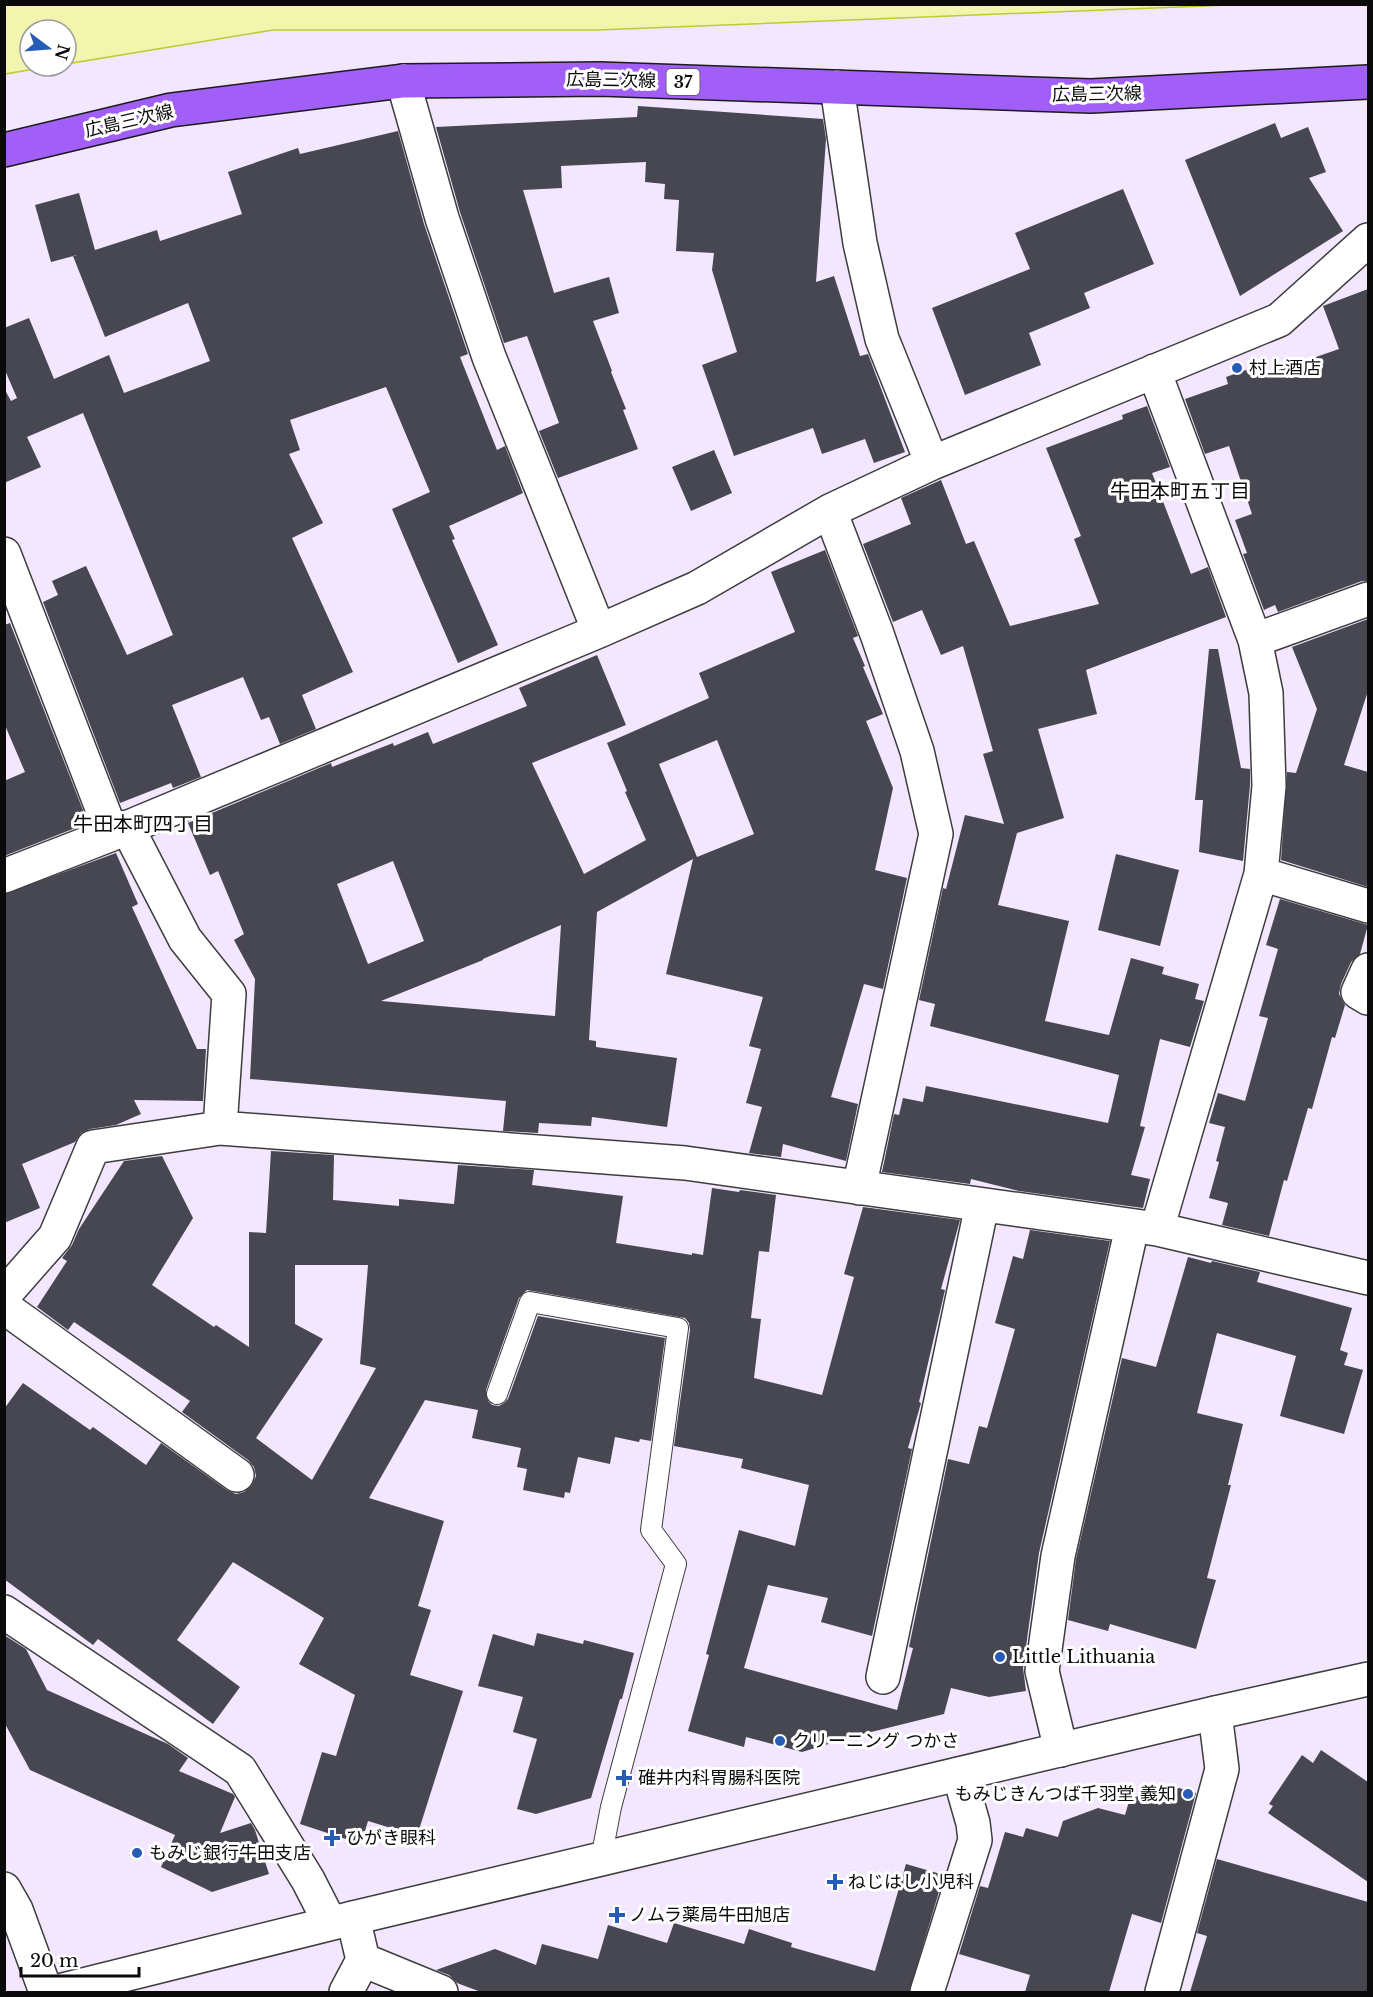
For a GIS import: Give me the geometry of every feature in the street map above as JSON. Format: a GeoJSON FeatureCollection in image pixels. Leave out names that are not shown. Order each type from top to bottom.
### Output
{"type":"FeatureCollection","features":[{"type":"Feature","properties":{"kind":"main road","name":"広島三次線"},"geometry":{"type":"LineString","coordinates":[[4,150],[171,110],[403,81],[600,79],[1091,96],[1368,82]]}},
{"type":"Feature","properties":{"kind":"street"},"geometry":{"type":"LineString","coordinates":[[403,81],[442,218],[489,357],[599,631]]}},
{"type":"Feature","properties":{"kind":"street"},"geometry":{"type":"LineString","coordinates":[[837,87],[860,243],[882,339],[932,463]]}},
{"type":"Feature","properties":{"kind":"street"},"geometry":{"type":"LineString","coordinates":[[4,876],[698,588],[830,511],[932,463],[1279,320],[1368,240]]}},
{"type":"Feature","properties":{"kind":"street"},"geometry":{"type":"LineString","coordinates":[[1060,1750],[1042,1671],[1058,1556],[1145,1228],[1261,874],[1269,786],[1266,693],[1255,640],[1154,371]]}},
{"type":"Feature","properties":{"kind":"street"},"geometry":{"type":"LineString","coordinates":[[830,511],[877,634],[917,751],[936,834],[859,1188]]}},
{"type":"Feature","properties":{"kind":"street"},"geometry":{"type":"LineString","coordinates":[[4,554],[119,830],[185,939],[229,994],[220,1128]]}},
{"type":"Feature","properties":{"kind":"street"},"geometry":{"type":"LineString","coordinates":[[1255,640],[1368,599]]}},
{"type":"Feature","properties":{"kind":"street"},"geometry":{"type":"LineString","coordinates":[[1261,874],[1368,906]]}},
{"type":"Feature","properties":{"kind":"street"},"geometry":{"type":"LineString","coordinates":[[1368,970],[1358,992],[1368,998]]}},
{"type":"Feature","properties":{"kind":"street"},"geometry":{"type":"LineString","coordinates":[[4,1295],[55,1237],[93,1147],[220,1128],[685,1162],[1145,1228],[1368,1278]]}},
{"type":"Feature","properties":{"kind":"street"},"geometry":{"type":"LineString","coordinates":[[883,1677],[982,1205]]}},
{"type":"Feature","properties":{"kind":"street"},"geometry":{"type":"LineString","coordinates":[[4,1307],[237,1475]]}},
{"type":"Feature","properties":{"kind":"street"},"geometry":{"type":"LineString","coordinates":[[4,1612],[240,1770],[308,1880],[341,1921],[363,1960],[441,1992]]}},
{"type":"Feature","properties":{"kind":"street"},"geometry":{"type":"LineString","coordinates":[[55,1992],[601,1859],[1215,1713],[1368,1679]]}},
{"type":"Feature","properties":{"kind":"street"},"geometry":{"type":"LineString","coordinates":[[1162,1992],[1222,1769],[1215,1713]]}},
{"type":"Feature","properties":{"kind":"street"},"geometry":{"type":"LineString","coordinates":[[927,1992],[975,1840],[973,1823],[959,1774]]}},
{"type":"Feature","properties":{"kind":"street"},"geometry":{"type":"LineString","coordinates":[[6,1895],[16,1910],[45,1992]]}},
{"type":"Feature","properties":{"kind":"street"},"geometry":{"type":"LineString","coordinates":[[346,1992],[363,1960]]}},
{"type":"Feature","properties":{"kind":"lane"},"geometry":{"type":"LineString","coordinates":[[497,1394],[530,1302],[678,1328],[651,1530],[676,1564],[611,1807],[601,1859]]}},
{"type":"Feature","properties":{"kind":"shaded area"},"geometry":{"type":"Polygon","coordinates":[[[5,4],[1229,4],[597,30],[273,30],[78,62],[78,18],[18,18],[18,72],[5,74],[5,4]]]}},
{"type":"Feature","properties":{"kind":"building"},"geometry":{"type":"Polygon","coordinates":[[[638,106],[823,119],[826,139],[816,282],[834,276],[860,356],[868,354],[905,452],[874,463],[865,439],[822,454],[813,428],[734,456],[702,365],[737,352],[712,270],[714,253],[676,251],[679,200],[664,199],[665,184],[645,182],[646,162],[561,166],[562,188],[523,190],[554,293],[609,277],[619,313],[593,321],[626,409],[623,410],[638,449],[558,478],[539,431],[559,423],[527,336],[504,343],[460,212],[436,127],[637,117],[638,106]]]}},
{"type":"Feature","properties":{"kind":"building"},"geometry":{"type":"Polygon","coordinates":[[[1275,123],[1281,138],[1308,127],[1326,172],[1309,178],[1343,231],[1240,296],[1185,160],[1275,123]]]}},
{"type":"Feature","properties":{"kind":"building"},"geometry":{"type":"Polygon","coordinates":[[[398,131],[424,224],[468,354],[460,357],[497,450],[505,446],[523,493],[449,526],[455,539],[452,540],[498,645],[458,663],[392,509],[430,492],[386,387],[290,420],[300,450],[289,454],[323,523],[292,538],[353,672],[302,695],[316,729],[280,744],[269,717],[261,720],[243,677],[172,705],[201,777],[173,788],[171,783],[120,803],[43,602],[58,595],[52,581],[86,566],[127,655],[173,635],[83,413],[27,437],[41,467],[4,483],[4,388],[11,401],[17,398],[4,368],[4,328],[29,318],[54,379],[109,355],[124,393],[210,361],[188,303],[105,337],[73,256],[51,262],[35,205],[79,193],[95,250],[157,230],[160,241],[242,214],[228,172],[298,148],[300,154],[398,131]]]}},
{"type":"Feature","properties":{"kind":"building"},"geometry":{"type":"Polygon","coordinates":[[[1123,189],[1154,264],[1084,293],[1090,308],[1029,333],[1041,365],[965,395],[932,308],[1030,269],[1015,233],[1123,189]]]}},
{"type":"Feature","properties":{"kind":"building"},"geometry":{"type":"Polygon","coordinates":[[[1368,289],[1368,581],[1362,581],[1278,612],[1275,605],[1264,610],[1243,554],[1247,553],[1235,520],[1252,514],[1229,446],[1205,454],[1185,399],[1228,384],[1226,377],[1260,365],[1264,375],[1339,349],[1323,306],[1368,289]]]}},
{"type":"Feature","properties":{"kind":"building"},"geometry":{"type":"Polygon","coordinates":[[[1147,406],[1170,467],[1152,473],[1191,574],[1208,567],[1226,617],[1086,670],[1097,714],[1038,729],[1064,818],[1017,833],[998,905],[1069,921],[1045,1021],[1109,1035],[1131,958],[1164,967],[1162,974],[1199,984],[1195,999],[1204,1001],[1190,1047],[1160,1039],[1140,1126],[1145,1127],[1131,1175],[1150,1179],[1143,1208],[1019,1191],[971,1179],[970,1184],[882,1172],[894,1114],[899,1115],[903,1098],[923,1102],[926,1086],[1108,1123],[1119,1075],[930,1026],[935,1004],[919,1000],[943,888],[946,889],[965,815],[1004,824],[983,754],[993,751],[963,646],[941,655],[922,610],[893,622],[863,544],[911,524],[901,498],[941,480],[966,544],[974,541],[1010,626],[1099,604],[1074,539],[1081,536],[1046,448],[1123,419],[1122,415],[1147,406]]]}},
{"type":"Feature","properties":{"kind":"building"},"geometry":{"type":"Polygon","coordinates":[[[714,450],[732,493],[691,511],[672,467],[714,450]]]}},
{"type":"Feature","properties":{"kind":"building"},"geometry":{"type":"Polygon","coordinates":[[[825,550],[858,636],[853,638],[865,666],[863,667],[883,714],[866,721],[893,788],[875,870],[907,878],[883,989],[864,984],[831,1097],[858,1104],[846,1161],[783,1144],[781,1157],[749,1153],[762,1107],[746,1103],[761,1049],[749,1046],[763,997],[666,974],[693,859],[597,912],[589,1040],[596,1041],[596,1047],[677,1058],[667,1127],[592,1117],[591,1126],[539,1123],[538,1133],[503,1131],[506,1101],[250,1079],[255,979],[234,940],[244,934],[218,871],[210,875],[188,823],[331,763],[332,767],[428,732],[433,744],[527,706],[519,688],[597,655],[626,725],[532,763],[584,874],[646,840],[607,743],[709,698],[699,673],[795,632],[771,572],[825,550]],[[717,740],[659,764],[697,857],[754,834],[717,740]],[[393,861],[337,884],[368,964],[424,941],[393,861]],[[561,925],[381,1001],[555,1016],[561,925]]]}},
{"type":"Feature","properties":{"kind":"building"},"geometry":{"type":"Polygon","coordinates":[[[1368,619],[1368,691],[1344,765],[1368,772],[1368,887],[1281,860],[1287,772],[1296,773],[1317,709],[1292,647],[1368,619]]]}},
{"type":"Feature","properties":{"kind":"building"},"geometry":{"type":"Polygon","coordinates":[[[10,623],[88,823],[4,856],[4,781],[25,772],[4,723],[4,625],[10,623]]]}},
{"type":"Feature","properties":{"kind":"building"},"geometry":{"type":"Polygon","coordinates":[[[1209,649],[1218,649],[1241,768],[1250,769],[1243,861],[1199,852],[1203,800],[1195,800],[1209,649]]]}},
{"type":"Feature","properties":{"kind":"building"},"geometry":{"type":"Polygon","coordinates":[[[116,853],[138,904],[132,907],[197,1049],[206,1049],[203,1101],[134,1100],[141,1114],[116,1125],[90,1129],[81,1133],[75,1142],[22,1164],[40,1208],[4,1223],[4,894],[116,853]]]}},
{"type":"Feature","properties":{"kind":"building"},"geometry":{"type":"Polygon","coordinates":[[[1116,854],[1179,870],[1160,946],[1098,930],[1116,854]]]}},
{"type":"Feature","properties":{"kind":"building"},"geometry":{"type":"Polygon","coordinates":[[[1280,899],[1368,925],[1360,954],[1351,962],[1341,984],[1339,994],[1345,1005],[1335,1038],[1332,1037],[1312,1109],[1308,1108],[1287,1181],[1284,1180],[1269,1236],[1222,1225],[1228,1203],[1209,1198],[1219,1162],[1216,1161],[1225,1127],[1209,1123],[1218,1093],[1245,1101],[1268,1018],[1259,1016],[1278,949],[1266,945],[1280,899]]]}},
{"type":"Feature","properties":{"kind":"building"},"geometry":{"type":"Polygon","coordinates":[[[271,1151],[334,1155],[333,1200],[399,1206],[399,1199],[454,1204],[458,1165],[534,1170],[532,1185],[623,1196],[616,1243],[692,1255],[692,1253],[703,1255],[712,1188],[776,1195],[769,1252],[759,1251],[751,1318],[761,1319],[754,1378],[822,1395],[854,1277],[844,1274],[863,1207],[960,1220],[941,1289],[945,1290],[919,1402],[921,1403],[908,1448],[912,1449],[872,1636],[821,1622],[828,1598],[768,1585],[744,1668],[897,1710],[913,1648],[909,1647],[948,1459],[969,1464],[979,1426],[987,1428],[1015,1329],[995,1323],[1013,1256],[1023,1259],[1030,1230],[1110,1241],[1039,1553],[1023,1668],[1026,1691],[989,1697],[951,1688],[944,1714],[802,1752],[746,1737],[744,1747],[688,1731],[739,1530],[795,1546],[809,1485],[741,1468],[743,1459],[674,1446],[690,1330],[685,1318],[527,1290],[519,1298],[486,1390],[488,1401],[492,1405],[499,1406],[508,1399],[538,1316],[665,1338],[651,1441],[640,1439],[639,1442],[615,1437],[610,1464],[578,1457],[570,1493],[565,1492],[564,1498],[523,1490],[527,1469],[517,1467],[521,1448],[472,1438],[478,1410],[425,1400],[369,1498],[444,1521],[418,1606],[431,1610],[410,1675],[463,1691],[417,1836],[368,1821],[361,1844],[300,1824],[322,1752],[336,1756],[355,1695],[299,1664],[324,1618],[233,1562],[177,1640],[240,1687],[213,1724],[98,1639],[93,1645],[4,1579],[4,1409],[23,1383],[90,1430],[93,1427],[146,1465],[161,1443],[236,1494],[244,1492],[252,1485],[256,1476],[254,1467],[248,1460],[182,1412],[190,1401],[74,1322],[68,1330],[37,1307],[67,1261],[62,1258],[72,1245],[79,1229],[124,1161],[162,1156],[193,1218],[152,1285],[214,1327],[216,1325],[249,1347],[249,1232],[266,1233],[271,1151]],[[295,1265],[295,1324],[323,1339],[256,1438],[312,1480],[376,1368],[360,1364],[368,1265],[295,1265]]]}},
{"type":"Feature","properties":{"kind":"building"},"geometry":{"type":"Polygon","coordinates":[[[1188,1257],[1260,1272],[1257,1282],[1352,1308],[1340,1350],[1348,1353],[1344,1365],[1363,1370],[1344,1434],[1280,1416],[1296,1356],[1217,1333],[1197,1413],[1243,1424],[1228,1485],[1231,1485],[1207,1578],[1216,1580],[1196,1649],[1110,1624],[1108,1631],[1068,1620],[1076,1559],[1122,1358],[1156,1367],[1188,1257]]]}},
{"type":"Feature","properties":{"kind":"building"},"geometry":{"type":"Polygon","coordinates":[[[537,1633],[583,1644],[584,1640],[634,1653],[591,1798],[536,1814],[517,1809],[537,1739],[513,1732],[523,1697],[478,1686],[493,1634],[534,1646],[537,1633]]]}},
{"type":"Feature","properties":{"kind":"building"},"geometry":{"type":"Polygon","coordinates":[[[4,1635],[26,1649],[47,1690],[168,1744],[188,1758],[179,1771],[233,1794],[235,1797],[220,1833],[251,1823],[269,1874],[212,1892],[161,1867],[175,1835],[30,1770],[4,1722],[4,1635]]]}},
{"type":"Feature","properties":{"kind":"building"},"geometry":{"type":"Polygon","coordinates":[[[1321,1750],[1368,1782],[1368,1882],[1268,1813],[1273,1806],[1269,1804],[1302,1755],[1313,1763],[1321,1750]]]}},
{"type":"Feature","properties":{"kind":"building"},"geometry":{"type":"Polygon","coordinates":[[[1179,1788],[1196,1793],[1161,1923],[1132,1914],[1109,1992],[1025,1992],[1030,1975],[959,1954],[980,1886],[988,1888],[1005,1832],[1023,1837],[1026,1828],[1058,1837],[1063,1821],[1098,1808],[1125,1815],[1130,1798],[1179,1788]]]}},
{"type":"Feature","properties":{"kind":"building"},"geometry":{"type":"Polygon","coordinates":[[[1217,1859],[1368,1902],[1368,1992],[1190,1992],[1207,1936],[1197,1933],[1217,1859]]]}},
{"type":"Feature","properties":{"kind":"building"},"geometry":{"type":"Polygon","coordinates":[[[906,1864],[944,1875],[909,1992],[481,1992],[457,1983],[449,1975],[436,1970],[495,1949],[536,1965],[542,1944],[598,1959],[608,1925],[667,1943],[674,1923],[744,1944],[749,1929],[792,1943],[791,1947],[875,1971],[906,1864]]]}},
{"type":"Feature","properties":{"kind":"place","name":"村上酒店"},"geometry":{"type":"Point","coordinates":[1237,368]}},
{"type":"Feature","properties":{"kind":"place","name":"Little Lithuania"},"geometry":{"type":"Point","coordinates":[1000,1657]}},
{"type":"Feature","properties":{"kind":"place","name":"クリーニング つかさ"},"geometry":{"type":"Point","coordinates":[780,1741]}},
{"type":"Feature","properties":{"kind":"place","name":"碓井内科胃腸科医院"},"geometry":{"type":"Point","coordinates":[624,1778]}},
{"type":"Feature","properties":{"kind":"place","name":"もみじきんつば千羽堂 義知"},"geometry":{"type":"Point","coordinates":[1188,1794]}},
{"type":"Feature","properties":{"kind":"place","name":"ひがき眼科"},"geometry":{"type":"Point","coordinates":[332,1838]}},
{"type":"Feature","properties":{"kind":"place","name":"もみじ銀行牛田支店"},"geometry":{"type":"Point","coordinates":[137,1853]}},
{"type":"Feature","properties":{"kind":"place","name":"ねじはし小児科"},"geometry":{"type":"Point","coordinates":[835,1882]}},
{"type":"Feature","properties":{"kind":"place","name":"ノムラ薬局牛田旭店"},"geometry":{"type":"Point","coordinates":[617,1915]}},
{"type":"Feature","properties":{"kind":"district","name":"牛田本町五丁目"},"geometry":{"type":"Point","coordinates":[1180,491]}},
{"type":"Feature","properties":{"kind":"district","name":"牛田本町四丁目"},"geometry":{"type":"Point","coordinates":[143,824]}}]}
